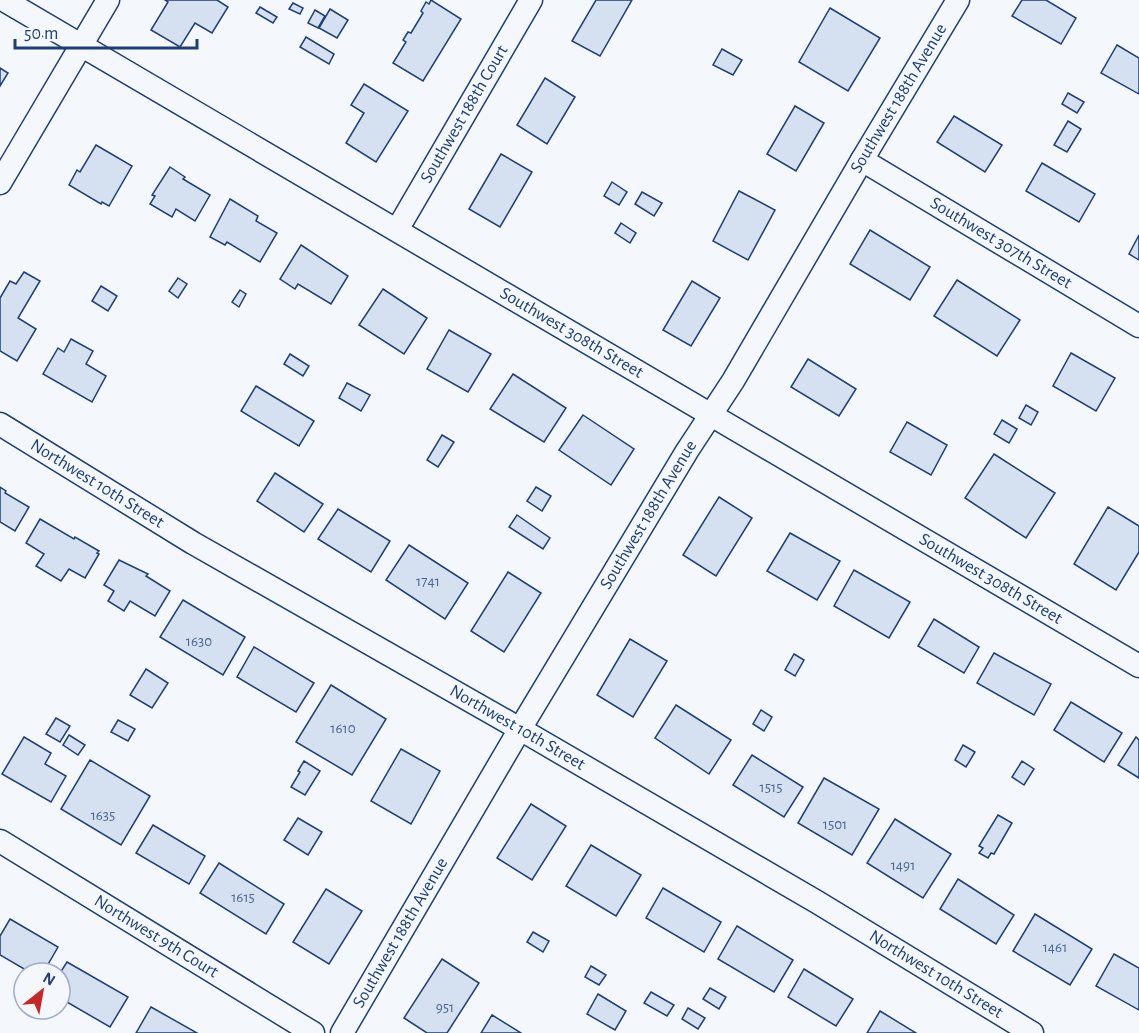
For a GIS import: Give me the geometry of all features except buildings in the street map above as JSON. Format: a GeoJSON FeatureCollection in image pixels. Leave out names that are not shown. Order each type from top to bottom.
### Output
{"type":"FeatureCollection","features":[{"type":"Feature","properties":{"kind":"street","name":"Southwest 308th Street"},"geometry":{"type":"LineString","coordinates":[[4,0],[1139,666]]}},
{"type":"Feature","properties":{"kind":"street"},"geometry":{"type":"LineString","coordinates":[[0,183],[108,0]]}},
{"type":"Feature","properties":{"kind":"street","name":"Southwest 188th Court"},"geometry":{"type":"LineString","coordinates":[[397,230],[531,0]]}},
{"type":"Feature","properties":{"kind":"street","name":"Southwest 188th Avenue"},"geometry":{"type":"LineString","coordinates":[[342,1033],[520,729],[687,451],[733,381],[958,0]]}},
{"type":"Feature","properties":{"kind":"street","name":"Southwest 307th Street"},"geometry":{"type":"LineString","coordinates":[[862,160],[1139,326]]}},
{"type":"Feature","properties":{"kind":"street","name":"Northwest 10th Street"},"geometry":{"type":"LineString","coordinates":[[0,424],[193,543],[520,729],[817,902],[1032,1033]]}},
{"type":"Feature","properties":{"kind":"street","name":"Northwest 9th Court"},"geometry":{"type":"LineString","coordinates":[[0,841],[313,1033]]}}]}
